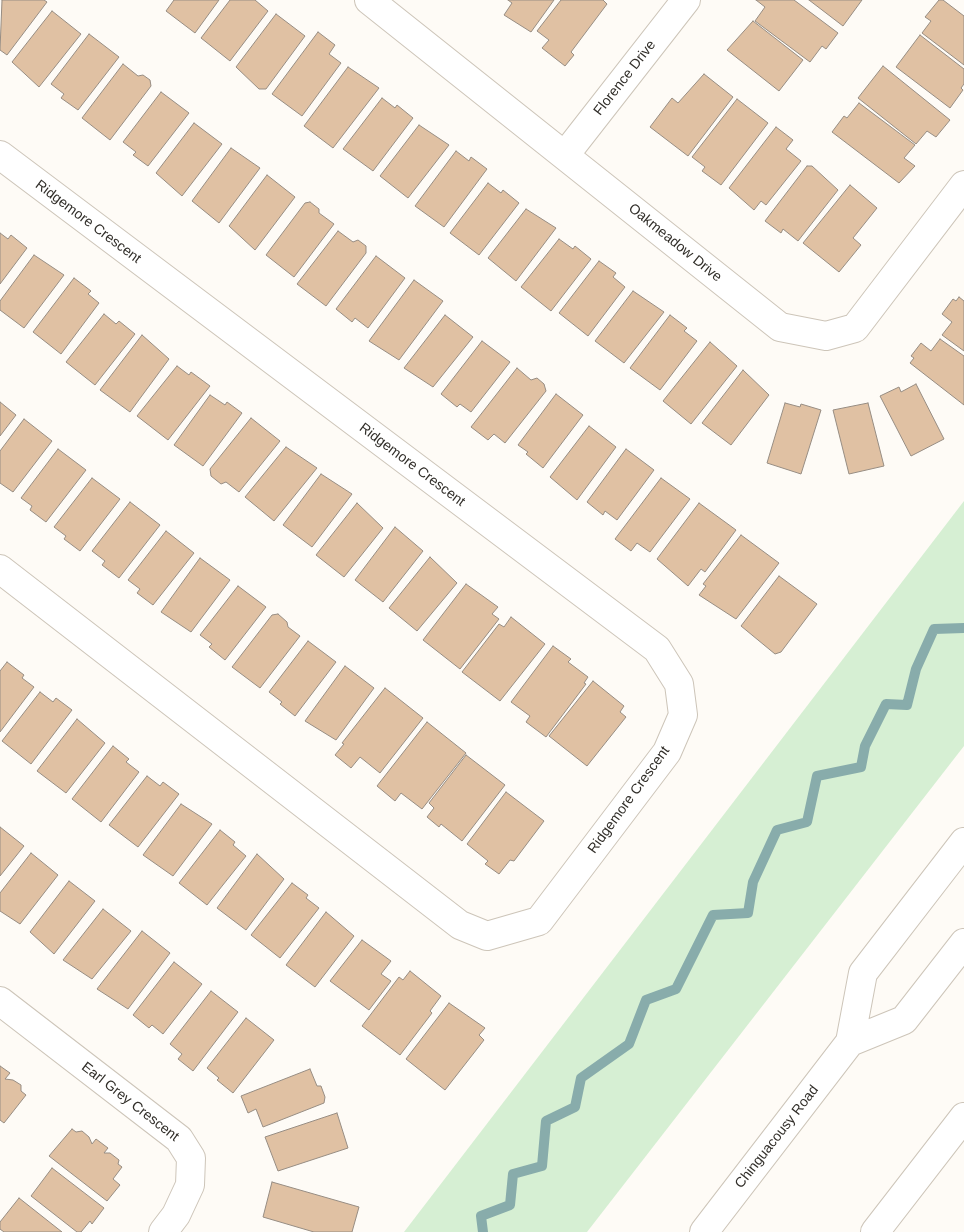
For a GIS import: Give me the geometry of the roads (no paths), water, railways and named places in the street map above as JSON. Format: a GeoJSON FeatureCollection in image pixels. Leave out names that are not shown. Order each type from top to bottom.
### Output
{"type":"FeatureCollection","features":[{"type":"Feature","properties":{"kind":"street","name":"Oakmeadow Drive"},"geometry":{"type":"LineString","coordinates":[[369,0],[780,327],[826,336],[855,328],[964,185]]}},
{"type":"Feature","properties":{"kind":"street","name":"Florence Drive"},"geometry":{"type":"LineString","coordinates":[[565,155],[686,0]]}},
{"type":"Feature","properties":{"kind":"street","name":"Ridgemore Crescent"},"geometry":{"type":"LineString","coordinates":[[0,155],[657,649],[679,684],[682,715],[667,752],[539,920],[487,936],[460,925],[0,569]]}},
{"type":"Feature","properties":{"kind":"street","name":"Chinguacousy Road"},"geometry":{"type":"LineString","coordinates":[[704,1232],[850,1042],[863,973],[964,842]]}},
{"type":"Feature","properties":{"kind":"street"},"geometry":{"type":"LineString","coordinates":[[850,1042],[904,1020],[964,943]]}},
{"type":"Feature","properties":{"kind":"street","name":"Earl Grey Crescent"},"geometry":{"type":"LineString","coordinates":[[0,1001],[179,1139],[191,1158],[190,1184],[176,1215],[163,1232]]}},
{"type":"Feature","properties":{"kind":"street"},"geometry":{"type":"LineString","coordinates":[[875,1232],[964,1117]]}},
{"type":"Feature","properties":{"kind":"waterway"},"geometry":{"type":"LineString","coordinates":[[483,1232],[481,1216],[510,1205],[513,1174],[542,1166],[546,1121],[575,1107],[581,1078],[629,1044],[646,1000],[676,989],[713,915],[748,913],[753,882],[777,830],[807,822],[817,776],[861,767],[865,746],[886,704],[907,705],[916,669],[934,629],[964,628]]}}]}
